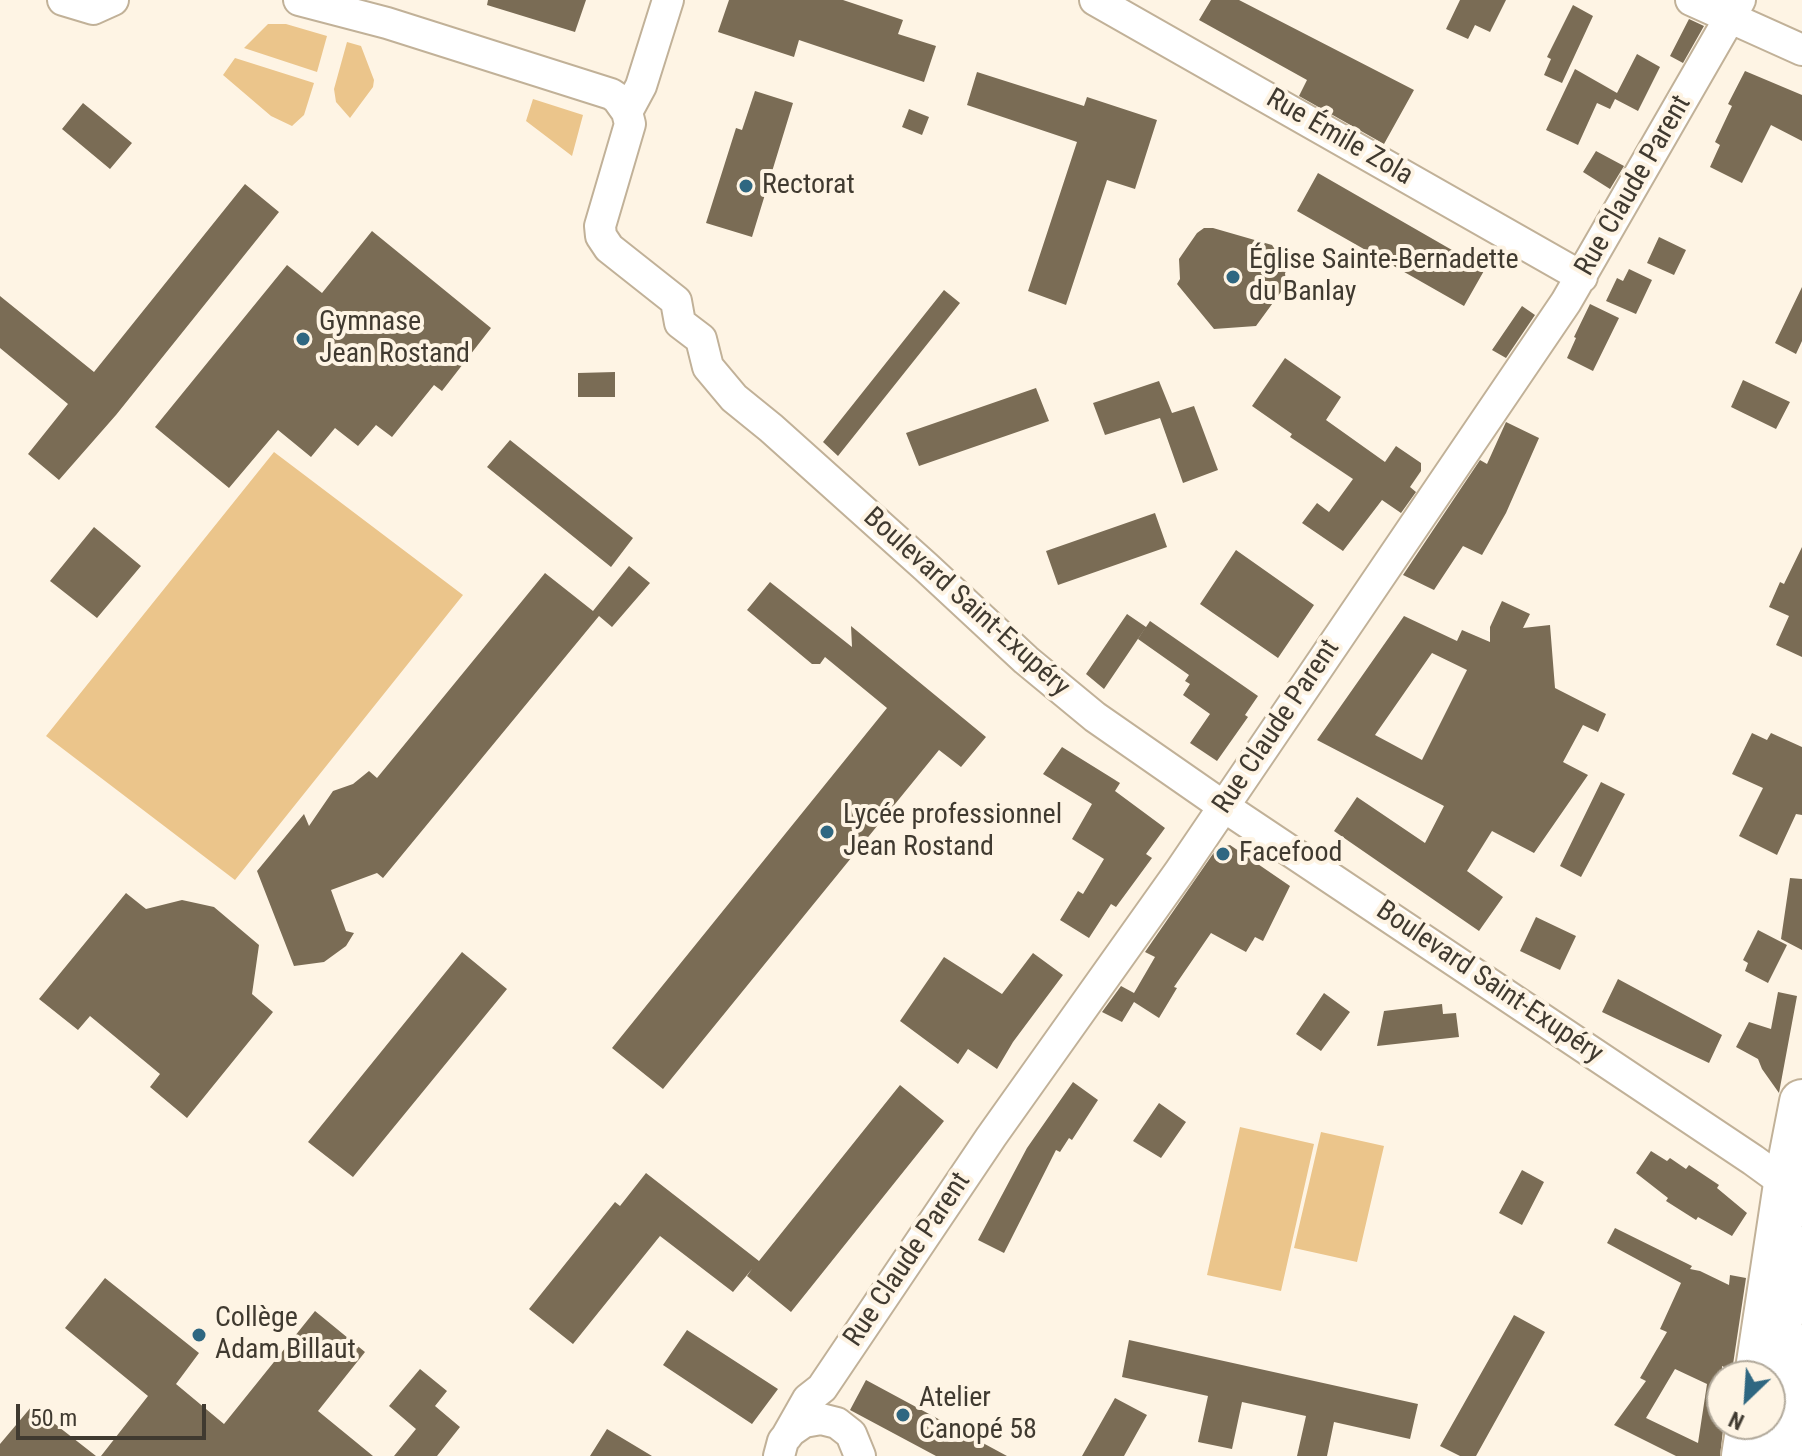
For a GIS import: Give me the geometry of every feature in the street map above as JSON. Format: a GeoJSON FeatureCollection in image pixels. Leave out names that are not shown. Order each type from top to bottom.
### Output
{"type":"FeatureCollection","features":[{"type":"Feature","properties":{"kind":"main road"},"geometry":{"type":"LineString","coordinates":[[1760,1360],[1794,1182],[1802,1102]]}},
{"type":"Feature","properties":{"kind":"main road"},"geometry":{"type":"LineString","coordinates":[[1782,1456],[1802,1347]]}},
{"type":"Feature","properties":{"kind":"street"},"geometry":{"type":"LineString","coordinates":[[63,0],[93,9],[113,0]]}},
{"type":"Feature","properties":{"kind":"street"},"geometry":{"type":"LineString","coordinates":[[299,0],[390,11],[611,94],[627,112],[641,86],[668,0]]}},
{"type":"Feature","properties":{"kind":"street","name":"Rue Émile Zola"},"geometry":{"type":"LineString","coordinates":[[1095,0],[1582,277]]}},
{"type":"Feature","properties":{"kind":"street"},"geometry":{"type":"LineString","coordinates":[[1691,0],[1735,9],[1802,50]]}},
{"type":"Feature","properties":{"kind":"street","name":"Rue Claude Parent"},"geometry":{"type":"LineString","coordinates":[[780,1447],[808,1399],[822,1388],[991,1137],[1468,449],[1582,277],[1735,9]]}},
{"type":"Feature","properties":{"kind":"street","name":"Boulevard Saint-Exupéry"},"geometry":{"type":"LineString","coordinates":[[627,112],[630,124],[600,226],[601,236],[609,248],[676,301],[680,323],[701,339],[708,367],[734,398],[1037,670],[1095,717],[1753,1160],[1794,1182]]}},
{"type":"Feature","properties":{"kind":"street"},"geometry":{"type":"LineString","coordinates":[[1794,1182],[1802,1229]]}},
{"type":"Feature","properties":{"kind":"street"},"geometry":{"type":"LineString","coordinates":[[1780,1360],[1802,1242]]}},
{"type":"Feature","properties":{"kind":"street"},"geometry":{"type":"LineString","coordinates":[[780,1447],[804,1422],[829,1420],[851,1434],[860,1456]]}},
{"type":"Feature","properties":{"kind":"shaded area"},"geometry":{"type":"Polygon","coordinates":[[[268,24],[286,24],[327,36],[317,72],[244,48],[268,24]]]}},
{"type":"Feature","properties":{"kind":"shaded area"},"geometry":{"type":"Polygon","coordinates":[[[347,42],[361,46],[374,80],[373,87],[350,118],[336,102],[334,89],[347,42]]]}},
{"type":"Feature","properties":{"kind":"shaded area"},"geometry":{"type":"Polygon","coordinates":[[[235,58],[314,83],[304,115],[292,126],[271,116],[223,75],[235,58]]]}},
{"type":"Feature","properties":{"kind":"shaded area"},"geometry":{"type":"Polygon","coordinates":[[[533,99],[583,115],[572,156],[526,121],[533,99]]]}},
{"type":"Feature","properties":{"kind":"shaded area"},"geometry":{"type":"Polygon","coordinates":[[[274,452],[463,595],[235,880],[46,736],[274,452]]]}},
{"type":"Feature","properties":{"kind":"shaded area"},"geometry":{"type":"Polygon","coordinates":[[[1240,1127],[1314,1144],[1281,1291],[1207,1275],[1240,1127]]]}},
{"type":"Feature","properties":{"kind":"shaded area"},"geometry":{"type":"Polygon","coordinates":[[[1321,1132],[1384,1146],[1357,1262],[1294,1248],[1321,1132]]]}},
{"type":"Feature","properties":{"kind":"building"},"geometry":{"type":"Polygon","coordinates":[[[488,0],[586,0],[575,32],[487,5],[488,0]]]}},
{"type":"Feature","properties":{"kind":"building"},"geometry":{"type":"Polygon","coordinates":[[[729,0],[843,0],[903,20],[898,34],[936,46],[924,82],[799,40],[794,57],[718,32],[729,0]]]}},
{"type":"Feature","properties":{"kind":"building"},"geometry":{"type":"Polygon","coordinates":[[[1211,0],[1239,0],[1414,90],[1384,144],[1299,96],[1307,80],[1199,20],[1211,0]]]}},
{"type":"Feature","properties":{"kind":"building"},"geometry":{"type":"Polygon","coordinates":[[[1460,0],[1506,0],[1490,32],[1475,25],[1468,39],[1446,29],[1460,0]]]}},
{"type":"Feature","properties":{"kind":"building"},"geometry":{"type":"Polygon","coordinates":[[[1573,5],[1593,16],[1562,83],[1544,75],[1551,59],[1547,57],[1573,5]]]}},
{"type":"Feature","properties":{"kind":"building"},"geometry":{"type":"Polygon","coordinates":[[[1689,19],[1704,26],[1683,63],[1670,56],[1689,19]]]}},
{"type":"Feature","properties":{"kind":"building"},"geometry":{"type":"Polygon","coordinates":[[[1637,54],[1660,67],[1638,111],[1615,99],[1610,109],[1597,103],[1578,145],[1546,130],[1575,69],[1617,93],[1637,54]]]}},
{"type":"Feature","properties":{"kind":"building"},"geometry":{"type":"Polygon","coordinates":[[[1745,71],[1802,95],[1802,141],[1771,125],[1742,183],[1710,167],[1720,145],[1715,142],[1732,106],[1728,104],[1745,71]]]}},
{"type":"Feature","properties":{"kind":"building"},"geometry":{"type":"Polygon","coordinates":[[[977,72],[1084,106],[1087,97],[1157,120],[1135,189],[1107,180],[1066,305],[1028,291],[1077,142],[967,105],[977,72]]]}},
{"type":"Feature","properties":{"kind":"building","name":"Rectorat"},"geometry":{"type":"Polygon","coordinates":[[[755,91],[793,103],[752,237],[706,223],[736,128],[742,130],[755,91]]]}},
{"type":"Feature","properties":{"kind":"building"},"geometry":{"type":"Polygon","coordinates":[[[83,103],[132,143],[110,169],[62,129],[83,103]]]}},
{"type":"Feature","properties":{"kind":"building"},"geometry":{"type":"Polygon","coordinates":[[[909,109],[929,117],[922,135],[902,127],[909,109]]]}},
{"type":"Feature","properties":{"kind":"building"},"geometry":{"type":"Polygon","coordinates":[[[1596,151],[1624,166],[1610,189],[1583,172],[1596,151]]]}},
{"type":"Feature","properties":{"kind":"building"},"geometry":{"type":"Polygon","coordinates":[[[1318,173],[1485,269],[1464,306],[1297,211],[1318,173]]]}},
{"type":"Feature","properties":{"kind":"building"},"geometry":{"type":"Polygon","coordinates":[[[245,184],[279,212],[116,415],[59,480],[28,454],[68,404],[0,348],[0,296],[94,372],[245,184]]]}},
{"type":"Feature","properties":{"kind":"building","name":"Église Sainte-Bernadette du Banlay"},"geometry":{"type":"Polygon","coordinates":[[[1204,228],[1272,245],[1288,269],[1285,273],[1286,285],[1256,326],[1214,329],[1177,284],[1180,279],[1179,259],[1204,228]]]}},
{"type":"Feature","properties":{"kind":"building","name":"Gymnase Jean Rostand"},"geometry":{"type":"Polygon","coordinates":[[[372,231],[491,328],[442,391],[434,385],[392,437],[376,425],[358,446],[335,428],[311,457],[278,430],[229,488],[155,427],[287,265],[322,293],[372,231]]]}},
{"type":"Feature","properties":{"kind":"building"},"geometry":{"type":"Polygon","coordinates":[[[1659,237],[1686,250],[1674,275],[1647,263],[1659,237]]]}},
{"type":"Feature","properties":{"kind":"building"},"geometry":{"type":"Polygon","coordinates":[[[1629,269],[1652,280],[1636,314],[1606,301],[1617,278],[1623,281],[1629,269]]]}},
{"type":"Feature","properties":{"kind":"building"},"geometry":{"type":"Polygon","coordinates":[[[1802,287],[1802,341],[1796,354],[1775,343],[1802,287]]]}},
{"type":"Feature","properties":{"kind":"building"},"geometry":{"type":"Polygon","coordinates":[[[944,290],[960,303],[838,456],[823,442],[944,290]]]}},
{"type":"Feature","properties":{"kind":"building"},"geometry":{"type":"Polygon","coordinates":[[[1590,304],[1619,318],[1593,371],[1567,358],[1590,304]]]}},
{"type":"Feature","properties":{"kind":"building"},"geometry":{"type":"Polygon","coordinates":[[[1522,306],[1535,315],[1506,358],[1492,350],[1522,306]]]}},
{"type":"Feature","properties":{"kind":"building"},"geometry":{"type":"Polygon","coordinates":[[[1285,358],[1341,397],[1326,420],[1385,462],[1396,446],[1421,463],[1421,471],[1410,487],[1416,492],[1401,513],[1382,500],[1343,551],[1302,523],[1317,503],[1329,512],[1353,479],[1290,437],[1292,434],[1252,406],[1285,358]]]}},
{"type":"Feature","properties":{"kind":"building"},"geometry":{"type":"Polygon","coordinates":[[[615,372],[615,397],[578,397],[578,373],[615,372]]]}},
{"type":"Feature","properties":{"kind":"building"},"geometry":{"type":"Polygon","coordinates":[[[1743,380],[1790,402],[1776,429],[1731,407],[1743,380]]]}},
{"type":"Feature","properties":{"kind":"building"},"geometry":{"type":"Polygon","coordinates":[[[1159,381],[1172,413],[1194,406],[1218,470],[1183,483],[1160,418],[1105,435],[1093,403],[1159,381]]]}},
{"type":"Feature","properties":{"kind":"building"},"geometry":{"type":"Polygon","coordinates":[[[1036,388],[1049,421],[919,466],[906,433],[1036,388]]]}},
{"type":"Feature","properties":{"kind":"building"},"geometry":{"type":"Polygon","coordinates":[[[1506,422],[1539,438],[1506,513],[1482,555],[1463,546],[1434,590],[1403,575],[1480,460],[1487,464],[1506,422]]]}},
{"type":"Feature","properties":{"kind":"building"},"geometry":{"type":"Polygon","coordinates":[[[510,440],[633,538],[611,567],[487,467],[510,440]]]}},
{"type":"Feature","properties":{"kind":"building"},"geometry":{"type":"Polygon","coordinates":[[[1155,513],[1167,547],[1058,585],[1046,551],[1155,513]]]}},
{"type":"Feature","properties":{"kind":"building"},"geometry":{"type":"Polygon","coordinates":[[[94,527],[141,566],[97,618],[50,581],[94,527]]]}},
{"type":"Feature","properties":{"kind":"building"},"geometry":{"type":"Polygon","coordinates":[[[1802,547],[1802,657],[1776,645],[1789,616],[1769,607],[1780,582],[1784,584],[1802,547]]]}},
{"type":"Feature","properties":{"kind":"building"},"geometry":{"type":"Polygon","coordinates":[[[1236,550],[1314,605],[1278,658],[1200,604],[1236,550]]]}},
{"type":"Feature","properties":{"kind":"building"},"geometry":{"type":"Polygon","coordinates":[[[629,566],[650,583],[612,627],[599,616],[383,878],[377,873],[331,890],[346,931],[354,933],[346,946],[324,962],[294,966],[257,871],[304,814],[309,826],[333,791],[353,784],[369,771],[377,778],[545,573],[593,611],[629,566]]]}},
{"type":"Feature","properties":{"kind":"building"},"geometry":{"type":"Polygon","coordinates":[[[770,582],[852,647],[851,626],[986,737],[961,767],[939,750],[663,1089],[612,1048],[887,708],[825,657],[820,664],[812,664],[747,610],[770,582]]]}},
{"type":"Feature","properties":{"kind":"building"},"geometry":{"type":"Polygon","coordinates":[[[1502,601],[1530,614],[1523,628],[1550,625],[1555,688],[1606,714],[1598,732],[1583,725],[1563,762],[1588,775],[1534,853],[1492,831],[1467,871],[1503,897],[1479,931],[1334,831],[1357,797],[1425,843],[1444,806],[1317,740],[1404,616],[1457,641],[1462,630],[1490,642],[1490,627],[1502,601]],[[1432,653],[1375,735],[1422,760],[1467,670],[1432,653]]]}},
{"type":"Feature","properties":{"kind":"building"},"geometry":{"type":"Polygon","coordinates":[[[1127,614],[1146,627],[1104,689],[1086,674],[1127,614]]]}},
{"type":"Feature","properties":{"kind":"building"},"geometry":{"type":"Polygon","coordinates":[[[1150,621],[1258,696],[1245,715],[1248,717],[1217,761],[1190,743],[1210,714],[1183,695],[1190,684],[1185,681],[1189,675],[1138,639],[1150,621]]]}},
{"type":"Feature","properties":{"kind":"building"},"geometry":{"type":"Polygon","coordinates":[[[1752,733],[1767,740],[1771,733],[1802,747],[1802,815],[1796,814],[1777,855],[1739,836],[1763,788],[1732,774],[1752,733]]]}},
{"type":"Feature","properties":{"kind":"building"},"geometry":{"type":"Polygon","coordinates":[[[1062,747],[1120,783],[1115,791],[1165,828],[1146,854],[1152,858],[1116,907],[1111,904],[1089,938],[1060,920],[1078,891],[1083,894],[1104,859],[1072,839],[1092,804],[1043,774],[1062,747]]]}},
{"type":"Feature","properties":{"kind":"building"},"geometry":{"type":"Polygon","coordinates":[[[1601,782],[1625,794],[1581,877],[1560,866],[1601,782]]]}},
{"type":"Feature","properties":{"kind":"building"},"geometry":{"type":"Polygon","coordinates":[[[1230,845],[1290,886],[1263,941],[1255,937],[1246,952],[1211,933],[1174,987],[1177,988],[1159,1018],[1134,1002],[1122,1022],[1102,1012],[1121,986],[1134,993],[1155,957],[1145,952],[1217,848],[1230,845]]]}},
{"type":"Feature","properties":{"kind":"building"},"geometry":{"type":"Polygon","coordinates":[[[1790,878],[1802,879],[1802,950],[1781,939],[1790,878]]]}},
{"type":"Feature","properties":{"kind":"building"},"geometry":{"type":"Polygon","coordinates":[[[126,893],[146,909],[182,900],[214,907],[259,945],[252,994],[273,1012],[187,1118],[150,1087],[160,1074],[90,1016],[78,1030],[39,999],[126,893]]]}},
{"type":"Feature","properties":{"kind":"building"},"geometry":{"type":"Polygon","coordinates":[[[1536,917],[1576,936],[1560,970],[1520,951],[1536,917]]]}},
{"type":"Feature","properties":{"kind":"building"},"geometry":{"type":"Polygon","coordinates":[[[1758,930],[1787,945],[1768,983],[1745,971],[1748,963],[1743,960],[1758,930]]]}},
{"type":"Feature","properties":{"kind":"building"},"geometry":{"type":"Polygon","coordinates":[[[462,952],[507,989],[353,1177],[308,1142],[462,952]]]}},
{"type":"Feature","properties":{"kind":"building"},"geometry":{"type":"Polygon","coordinates":[[[1033,953],[1063,975],[1013,1042],[997,1069],[968,1049],[958,1064],[900,1021],[944,957],[1002,994],[1033,953]]]}},
{"type":"Feature","properties":{"kind":"building"},"geometry":{"type":"Polygon","coordinates":[[[1618,979],[1722,1035],[1709,1063],[1602,1012],[1618,979]]]}},
{"type":"Feature","properties":{"kind":"building"},"geometry":{"type":"Polygon","coordinates":[[[1778,992],[1797,996],[1779,1093],[1758,1059],[1736,1047],[1749,1022],[1771,1029],[1778,992]]]}},
{"type":"Feature","properties":{"kind":"building"},"geometry":{"type":"Polygon","coordinates":[[[1324,993],[1350,1012],[1321,1051],[1296,1034],[1324,993]]]}},
{"type":"Feature","properties":{"kind":"building"},"geometry":{"type":"Polygon","coordinates":[[[1442,1004],[1443,1014],[1456,1013],[1459,1037],[1377,1046],[1384,1011],[1442,1004]]]}},
{"type":"Feature","properties":{"kind":"building"},"geometry":{"type":"Polygon","coordinates":[[[1073,1082],[1098,1100],[1072,1140],[1069,1138],[1060,1152],[1056,1150],[1004,1253],[978,1240],[1027,1148],[1073,1082]]]}},
{"type":"Feature","properties":{"kind":"building"},"geometry":{"type":"Polygon","coordinates":[[[900,1085],[944,1121],[791,1312],[747,1276],[752,1269],[733,1292],[660,1236],[573,1344],[529,1309],[615,1202],[620,1206],[646,1173],[759,1261],[900,1085]]]}},
{"type":"Feature","properties":{"kind":"building"},"geometry":{"type":"Polygon","coordinates":[[[1159,1103],[1186,1122],[1161,1158],[1133,1141],[1159,1103]]]}},
{"type":"Feature","properties":{"kind":"building"},"geometry":{"type":"Polygon","coordinates":[[[1651,1151],[1667,1161],[1670,1158],[1686,1169],[1689,1165],[1719,1185],[1717,1188],[1747,1213],[1732,1236],[1698,1217],[1696,1220],[1666,1201],[1668,1198],[1636,1173],[1651,1151]]]}},
{"type":"Feature","properties":{"kind":"building"},"geometry":{"type":"Polygon","coordinates":[[[1522,1170],[1544,1182],[1522,1225],[1499,1213],[1522,1170]]]}},
{"type":"Feature","properties":{"kind":"building"},"geometry":{"type":"Polygon","coordinates":[[[1615,1228],[1692,1266],[1690,1269],[1729,1285],[1730,1275],[1746,1278],[1734,1360],[1706,1360],[1706,1384],[1675,1369],[1646,1418],[1698,1443],[1706,1391],[1706,1440],[1722,1440],[1720,1456],[1676,1456],[1614,1425],[1646,1381],[1640,1378],[1667,1332],[1660,1329],[1681,1283],[1607,1243],[1615,1228]]]}},
{"type":"Feature","properties":{"kind":"building"},"geometry":{"type":"Polygon","coordinates":[[[105,1278],[199,1353],[176,1384],[224,1424],[315,1311],[365,1352],[318,1411],[373,1456],[101,1456],[148,1396],[65,1328],[105,1278]]]}},
{"type":"Feature","properties":{"kind":"building"},"geometry":{"type":"Polygon","coordinates":[[[1514,1315],[1545,1332],[1476,1456],[1460,1456],[1440,1446],[1514,1315]]]}},
{"type":"Feature","properties":{"kind":"building"},"geometry":{"type":"Polygon","coordinates":[[[687,1330],[778,1389],[752,1424],[663,1365],[687,1330]]]}},
{"type":"Feature","properties":{"kind":"building"},"geometry":{"type":"Polygon","coordinates":[[[1129,1340],[1418,1404],[1410,1439],[1334,1422],[1327,1456],[1297,1456],[1306,1416],[1242,1402],[1232,1449],[1198,1442],[1208,1396],[1122,1377],[1129,1340]]]}},
{"type":"Feature","properties":{"kind":"building"},"geometry":{"type":"Polygon","coordinates":[[[420,1369],[447,1391],[435,1406],[460,1427],[437,1456],[394,1456],[416,1429],[389,1406],[420,1369]]]}},
{"type":"Feature","properties":{"kind":"building"},"geometry":{"type":"Polygon","coordinates":[[[866,1380],[1007,1456],[936,1456],[850,1410],[866,1380]]]}},
{"type":"Feature","properties":{"kind":"building"},"geometry":{"type":"Polygon","coordinates":[[[1115,1398],[1147,1415],[1124,1456],[1082,1456],[1115,1398]]]}},
{"type":"Feature","properties":{"kind":"building"},"geometry":{"type":"Polygon","coordinates":[[[32,1406],[96,1456],[0,1456],[0,1444],[32,1406]]]}},
{"type":"Feature","properties":{"kind":"building"},"geometry":{"type":"Polygon","coordinates":[[[607,1429],[652,1456],[590,1456],[607,1429]]]}},
{"type":"Feature","properties":{"kind":"place","name":"Rectorat"},"geometry":{"type":"Point","coordinates":[746,186]}},
{"type":"Feature","properties":{"kind":"place","name":"Église Sainte-Bernadette du Banlay"},"geometry":{"type":"Point","coordinates":[1233,277]}},
{"type":"Feature","properties":{"kind":"place","name":"Gymnase Jean Rostand"},"geometry":{"type":"Point","coordinates":[303,339]}},
{"type":"Feature","properties":{"kind":"place","name":"Lycée professionnel Jean Rostand"},"geometry":{"type":"Point","coordinates":[827,832]}},
{"type":"Feature","properties":{"kind":"place","name":"Facefood"},"geometry":{"type":"Point","coordinates":[1223,854]}},
{"type":"Feature","properties":{"kind":"place","name":"Collège Adam Billaut"},"geometry":{"type":"Point","coordinates":[199,1335]}},
{"type":"Feature","properties":{"kind":"place","name":"Atelier Canopé 58"},"geometry":{"type":"Point","coordinates":[903,1415]}}]}
